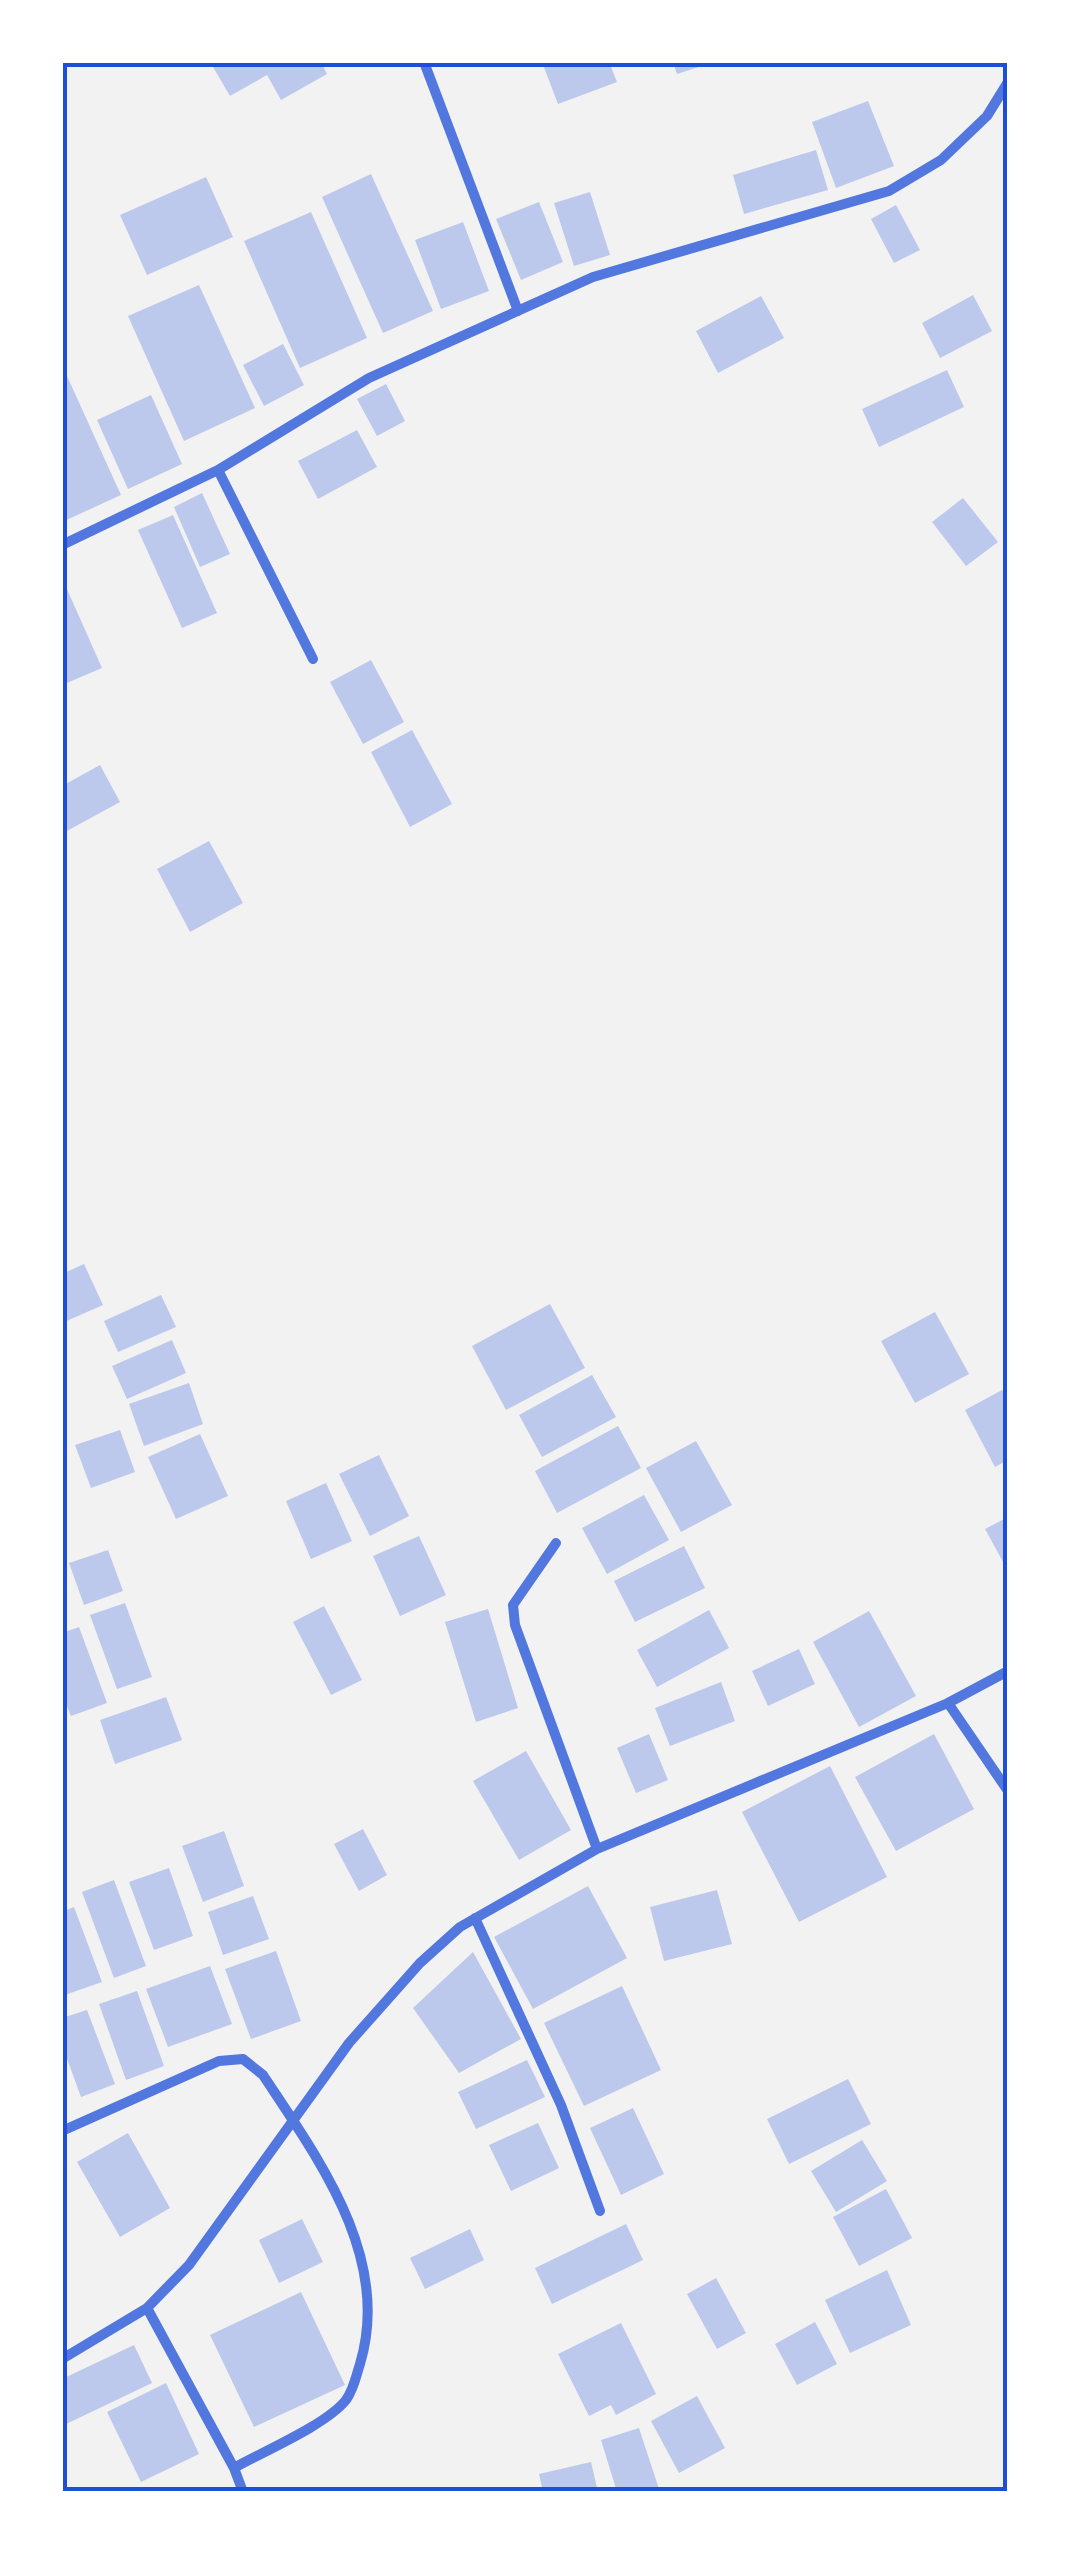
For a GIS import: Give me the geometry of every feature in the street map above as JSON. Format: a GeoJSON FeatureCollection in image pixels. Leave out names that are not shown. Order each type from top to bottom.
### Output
{"type":"FeatureCollection","features":[{"type":"Feature","properties":{"kind":"street"},"geometry":{"type":"LineString","coordinates":[[424,62],[518,311]]}},
{"type":"Feature","properties":{"kind":"street"},"geometry":{"type":"LineString","coordinates":[[62,544],[218,470],[369,378],[593,277],[889,191],[942,160],[987,116],[1008,82]]}},
{"type":"Feature","properties":{"kind":"street"},"geometry":{"type":"LineString","coordinates":[[218,470],[313,659]]}},
{"type":"Feature","properties":{"kind":"street"},"geometry":{"type":"LineString","coordinates":[[556,1543],[512,1605],[597,1849]]}},
{"type":"Feature","properties":{"kind":"street"},"geometry":{"type":"LineString","coordinates":[[62,2360],[147,2308],[189,2265],[361,2029],[420,1963],[475,1918],[597,1849],[948,1703],[1008,1671]]}},
{"type":"Feature","properties":{"kind":"street"},"geometry":{"type":"LineString","coordinates":[[948,1703],[1008,1792]]}},
{"type":"Feature","properties":{"kind":"street"},"geometry":{"type":"LineString","coordinates":[[475,1918],[561,2106],[600,2211]]}},
{"type":"Feature","properties":{"kind":"street"},"geometry":{"type":"LineString","coordinates":[[62,2130],[219,2061],[242,2059],[263,2074],[352,2226],[365,2266],[370,2306],[364,2349],[344,2403],[234,2468]]}},
{"type":"Feature","properties":{"kind":"street"},"geometry":{"type":"LineString","coordinates":[[147,2308],[244,2492]]}},
{"type":"Feature","properties":{"kind":"building"},"geometry":{"type":"Polygon","coordinates":[[[222,62],[321,62],[327,74],[281,100],[267,75],[230,96],[213,67],[222,62]]]}},
{"type":"Feature","properties":{"kind":"building"},"geometry":{"type":"Polygon","coordinates":[[[542,62],[609,62],[617,82],[558,104],[542,62]]]}},
{"type":"Feature","properties":{"kind":"building"},"geometry":{"type":"Polygon","coordinates":[[[673,62],[710,62],[711,63],[677,74],[673,62]]]}},
{"type":"Feature","properties":{"kind":"building"},"geometry":{"type":"Polygon","coordinates":[[[868,101],[894,166],[836,188],[812,122],[868,101]]]}},
{"type":"Feature","properties":{"kind":"building"},"geometry":{"type":"Polygon","coordinates":[[[816,150],[828,190],[744,214],[733,175],[816,150]]]}},
{"type":"Feature","properties":{"kind":"building"},"geometry":{"type":"Polygon","coordinates":[[[371,174],[433,311],[383,333],[322,197],[371,174]]]}},
{"type":"Feature","properties":{"kind":"building"},"geometry":{"type":"Polygon","coordinates":[[[206,177],[233,237],[147,275],[120,215],[206,177]]]}},
{"type":"Feature","properties":{"kind":"building"},"geometry":{"type":"Polygon","coordinates":[[[590,192],[610,255],[574,266],[554,203],[590,192]]]}},
{"type":"Feature","properties":{"kind":"building"},"geometry":{"type":"Polygon","coordinates":[[[539,202],[563,262],[521,280],[496,219],[539,202]]]}},
{"type":"Feature","properties":{"kind":"building"},"geometry":{"type":"Polygon","coordinates":[[[896,205],[920,250],[894,263],[871,219],[896,205]]]}},
{"type":"Feature","properties":{"kind":"building"},"geometry":{"type":"Polygon","coordinates":[[[311,212],[367,338],[300,368],[244,241],[311,212]]]}},
{"type":"Feature","properties":{"kind":"building"},"geometry":{"type":"Polygon","coordinates":[[[463,222],[489,291],[441,309],[415,240],[463,222]]]}},
{"type":"Feature","properties":{"kind":"building"},"geometry":{"type":"Polygon","coordinates":[[[199,285],[255,408],[184,441],[128,316],[199,285]]]}},
{"type":"Feature","properties":{"kind":"building"},"geometry":{"type":"Polygon","coordinates":[[[973,295],[992,331],[940,358],[922,323],[973,295]]]}},
{"type":"Feature","properties":{"kind":"building"},"geometry":{"type":"Polygon","coordinates":[[[761,296],[784,338],[718,373],[696,331],[761,296]]]}},
{"type":"Feature","properties":{"kind":"building"},"geometry":{"type":"Polygon","coordinates":[[[283,344],[304,385],[264,406],[243,365],[283,344]]]}},
{"type":"Feature","properties":{"kind":"building"},"geometry":{"type":"Polygon","coordinates":[[[62,365],[121,495],[62,522],[62,365]]]}},
{"type":"Feature","properties":{"kind":"building"},"geometry":{"type":"Polygon","coordinates":[[[947,370],[964,407],[879,447],[862,409],[947,370]]]}},
{"type":"Feature","properties":{"kind":"building"},"geometry":{"type":"Polygon","coordinates":[[[386,384],[405,421],[377,436],[357,399],[386,384]]]}},
{"type":"Feature","properties":{"kind":"building"},"geometry":{"type":"Polygon","coordinates":[[[151,395],[182,464],[128,489],[97,420],[151,395]]]}},
{"type":"Feature","properties":{"kind":"building"},"geometry":{"type":"Polygon","coordinates":[[[357,430],[377,467],[318,499],[298,461],[357,430]]]}},
{"type":"Feature","properties":{"kind":"building"},"geometry":{"type":"Polygon","coordinates":[[[202,493],[230,554],[200,567],[174,507],[202,493]]]}},
{"type":"Feature","properties":{"kind":"building"},"geometry":{"type":"Polygon","coordinates":[[[963,498],[998,542],[966,566],[932,522],[963,498]]]}},
{"type":"Feature","properties":{"kind":"building"},"geometry":{"type":"Polygon","coordinates":[[[173,515],[217,613],[182,628],[138,530],[173,515]]]}},
{"type":"Feature","properties":{"kind":"building"},"geometry":{"type":"Polygon","coordinates":[[[62,578],[102,668],[62,685],[62,578]]]}},
{"type":"Feature","properties":{"kind":"building"},"geometry":{"type":"Polygon","coordinates":[[[371,660],[404,722],[363,744],[330,682],[371,660]]]}},
{"type":"Feature","properties":{"kind":"building"},"geometry":{"type":"Polygon","coordinates":[[[412,730],[452,804],[410,827],[371,752],[412,730]]]}},
{"type":"Feature","properties":{"kind":"building"},"geometry":{"type":"Polygon","coordinates":[[[100,765],[120,802],[65,832],[62,786],[100,765]]]}},
{"type":"Feature","properties":{"kind":"building"},"geometry":{"type":"Polygon","coordinates":[[[209,841],[243,903],[190,932],[157,869],[209,841]]]}},
{"type":"Feature","properties":{"kind":"building"},"geometry":{"type":"Polygon","coordinates":[[[84,1264],[103,1305],[62,1323],[62,1274],[84,1264]]]}},
{"type":"Feature","properties":{"kind":"building"},"geometry":{"type":"Polygon","coordinates":[[[161,1295],[176,1327],[118,1352],[104,1321],[161,1295]]]}},
{"type":"Feature","properties":{"kind":"building"},"geometry":{"type":"Polygon","coordinates":[[[550,1304],[585,1368],[506,1410],[472,1346],[550,1304]]]}},
{"type":"Feature","properties":{"kind":"building"},"geometry":{"type":"Polygon","coordinates":[[[935,1312],[969,1374],[915,1403],[881,1341],[935,1312]]]}},
{"type":"Feature","properties":{"kind":"building"},"geometry":{"type":"Polygon","coordinates":[[[172,1340],[186,1373],[127,1399],[112,1366],[172,1340]]]}},
{"type":"Feature","properties":{"kind":"building"},"geometry":{"type":"Polygon","coordinates":[[[592,1375],[616,1417],[542,1457],[519,1415],[592,1375]]]}},
{"type":"Feature","properties":{"kind":"building"},"geometry":{"type":"Polygon","coordinates":[[[189,1383],[203,1424],[144,1446],[129,1404],[189,1383]]]}},
{"type":"Feature","properties":{"kind":"building"},"geometry":{"type":"Polygon","coordinates":[[[1002,1390],[1008,1400],[1008,1460],[995,1467],[965,1410],[1002,1390]]]}},
{"type":"Feature","properties":{"kind":"building"},"geometry":{"type":"Polygon","coordinates":[[[618,1426],[641,1468],[557,1513],[535,1471],[618,1426]]]}},
{"type":"Feature","properties":{"kind":"building"},"geometry":{"type":"Polygon","coordinates":[[[120,1430],[135,1472],[91,1488],[75,1445],[120,1430]]]}},
{"type":"Feature","properties":{"kind":"building"},"geometry":{"type":"Polygon","coordinates":[[[200,1434],[228,1496],[176,1519],[148,1457],[200,1434]]]}},
{"type":"Feature","properties":{"kind":"building"},"geometry":{"type":"Polygon","coordinates":[[[696,1441],[732,1505],[681,1532],[646,1468],[696,1441]]]}},
{"type":"Feature","properties":{"kind":"building"},"geometry":{"type":"Polygon","coordinates":[[[379,1455],[409,1516],[370,1536],[339,1474],[379,1455]]]}},
{"type":"Feature","properties":{"kind":"building"},"geometry":{"type":"Polygon","coordinates":[[[326,1483],[352,1541],[311,1559],[286,1501],[326,1483]]]}},
{"type":"Feature","properties":{"kind":"building"},"geometry":{"type":"Polygon","coordinates":[[[644,1495],[669,1540],[607,1574],[582,1528],[644,1495]]]}},
{"type":"Feature","properties":{"kind":"building"},"geometry":{"type":"Polygon","coordinates":[[[1008,1517],[1008,1571],[985,1529],[1008,1517]]]}},
{"type":"Feature","properties":{"kind":"building"},"geometry":{"type":"Polygon","coordinates":[[[419,1536],[446,1595],[400,1616],[373,1556],[419,1536]]]}},
{"type":"Feature","properties":{"kind":"building"},"geometry":{"type":"Polygon","coordinates":[[[684,1546],[705,1588],[635,1622],[614,1581],[684,1546]]]}},
{"type":"Feature","properties":{"kind":"building"},"geometry":{"type":"Polygon","coordinates":[[[108,1550],[123,1591],[84,1605],[69,1563],[108,1550]]]}},
{"type":"Feature","properties":{"kind":"building"},"geometry":{"type":"Polygon","coordinates":[[[125,1603],[152,1677],[117,1689],[90,1615],[125,1603]]]}},
{"type":"Feature","properties":{"kind":"building"},"geometry":{"type":"Polygon","coordinates":[[[324,1606],[362,1680],[331,1695],[293,1622],[324,1606]]]}},
{"type":"Feature","properties":{"kind":"building"},"geometry":{"type":"Polygon","coordinates":[[[488,1609],[518,1708],[476,1722],[445,1622],[488,1609]]]}},
{"type":"Feature","properties":{"kind":"building"},"geometry":{"type":"Polygon","coordinates":[[[709,1610],[729,1648],[657,1687],[637,1650],[709,1610]]]}},
{"type":"Feature","properties":{"kind":"building"},"geometry":{"type":"Polygon","coordinates":[[[869,1611],[916,1696],[859,1727],[813,1642],[869,1611]]]}},
{"type":"Feature","properties":{"kind":"building"},"geometry":{"type":"Polygon","coordinates":[[[79,1627],[107,1703],[71,1716],[62,1694],[62,1633],[79,1627]]]}},
{"type":"Feature","properties":{"kind":"building"},"geometry":{"type":"Polygon","coordinates":[[[799,1649],[815,1684],[768,1706],[752,1671],[799,1649]]]}},
{"type":"Feature","properties":{"kind":"building"},"geometry":{"type":"Polygon","coordinates":[[[721,1682],[735,1721],[670,1746],[655,1708],[721,1682]]]}},
{"type":"Feature","properties":{"kind":"building"},"geometry":{"type":"Polygon","coordinates":[[[166,1697],[182,1740],[115,1764],[100,1720],[166,1697]]]}},
{"type":"Feature","properties":{"kind":"building"},"geometry":{"type":"Polygon","coordinates":[[[649,1734],[668,1780],[636,1793],[617,1748],[649,1734]]]}},
{"type":"Feature","properties":{"kind":"building"},"geometry":{"type":"Polygon","coordinates":[[[934,1734],[974,1809],[896,1851],[855,1777],[934,1734]]]}},
{"type":"Feature","properties":{"kind":"building"},"geometry":{"type":"Polygon","coordinates":[[[526,1751],[571,1830],[519,1860],[473,1781],[526,1751]]]}},
{"type":"Feature","properties":{"kind":"building"},"geometry":{"type":"Polygon","coordinates":[[[830,1766],[887,1877],[799,1922],[742,1812],[830,1766]]]}},
{"type":"Feature","properties":{"kind":"building"},"geometry":{"type":"Polygon","coordinates":[[[363,1829],[387,1875],[359,1891],[334,1844],[363,1829]]]}},
{"type":"Feature","properties":{"kind":"building"},"geometry":{"type":"Polygon","coordinates":[[[224,1831],[244,1886],[203,1902],[182,1846],[224,1831]]]}},
{"type":"Feature","properties":{"kind":"building"},"geometry":{"type":"Polygon","coordinates":[[[169,1868],[193,1936],[154,1950],[129,1882],[169,1868]]]}},
{"type":"Feature","properties":{"kind":"building"},"geometry":{"type":"Polygon","coordinates":[[[114,1880],[146,1966],[114,1978],[82,1892],[114,1880]]]}},
{"type":"Feature","properties":{"kind":"building"},"geometry":{"type":"Polygon","coordinates":[[[588,1886],[627,1958],[533,2009],[494,1937],[588,1886]]]}},
{"type":"Feature","properties":{"kind":"building"},"geometry":{"type":"Polygon","coordinates":[[[717,1890],[732,1944],[664,1961],[650,1907],[717,1890]]]}},
{"type":"Feature","properties":{"kind":"building"},"geometry":{"type":"Polygon","coordinates":[[[253,1896],[269,1939],[223,1955],[208,1912],[253,1896]]]}},
{"type":"Feature","properties":{"kind":"building"},"geometry":{"type":"Polygon","coordinates":[[[74,1907],[102,1982],[62,1996],[62,1912],[74,1907]]]}},
{"type":"Feature","properties":{"kind":"building"},"geometry":{"type":"Polygon","coordinates":[[[276,1951],[301,2021],[251,2039],[225,1969],[276,1951]]]}},
{"type":"Feature","properties":{"kind":"building"},"geometry":{"type":"Polygon","coordinates":[[[473,1952],[521,2039],[459,2073],[413,2008],[473,1952]]]}},
{"type":"Feature","properties":{"kind":"building"},"geometry":{"type":"Polygon","coordinates":[[[210,1966],[232,2024],[168,2047],[146,1989],[210,1966]]]}},
{"type":"Feature","properties":{"kind":"building"},"geometry":{"type":"Polygon","coordinates":[[[622,1986],[661,2070],[584,2106],[544,2023],[622,1986]]]}},
{"type":"Feature","properties":{"kind":"building"},"geometry":{"type":"Polygon","coordinates":[[[137,1991],[164,2066],[126,2080],[99,2004],[137,1991]]]}},
{"type":"Feature","properties":{"kind":"building"},"geometry":{"type":"Polygon","coordinates":[[[87,2010],[115,2084],[81,2097],[62,2045],[62,2018],[87,2010]]]}},
{"type":"Feature","properties":{"kind":"building"},"geometry":{"type":"Polygon","coordinates":[[[527,2060],[545,2097],[476,2129],[458,2092],[527,2060]]]}},
{"type":"Feature","properties":{"kind":"building"},"geometry":{"type":"Polygon","coordinates":[[[848,2079],[871,2124],[789,2164],[767,2119],[848,2079]]]}},
{"type":"Feature","properties":{"kind":"building"},"geometry":{"type":"Polygon","coordinates":[[[633,2108],[664,2174],[621,2195],[590,2128],[633,2108]]]}},
{"type":"Feature","properties":{"kind":"building"},"geometry":{"type":"Polygon","coordinates":[[[538,2123],[559,2168],[511,2191],[489,2145],[538,2123]]]}},
{"type":"Feature","properties":{"kind":"building"},"geometry":{"type":"Polygon","coordinates":[[[128,2133],[170,2208],[120,2237],[77,2162],[128,2133]]]}},
{"type":"Feature","properties":{"kind":"building"},"geometry":{"type":"Polygon","coordinates":[[[862,2140],[887,2181],[836,2212],[811,2171],[862,2140]]]}},
{"type":"Feature","properties":{"kind":"building"},"geometry":{"type":"Polygon","coordinates":[[[886,2189],[912,2238],[859,2266],[833,2217],[886,2189]]]}},
{"type":"Feature","properties":{"kind":"building"},"geometry":{"type":"Polygon","coordinates":[[[302,2219],[323,2262],[279,2283],[259,2240],[302,2219]]]}},
{"type":"Feature","properties":{"kind":"building"},"geometry":{"type":"Polygon","coordinates":[[[626,2224],[643,2260],[552,2304],[535,2268],[626,2224]]]}},
{"type":"Feature","properties":{"kind":"building"},"geometry":{"type":"Polygon","coordinates":[[[470,2229],[484,2260],[425,2289],[410,2258],[470,2229]]]}},
{"type":"Feature","properties":{"kind":"building"},"geometry":{"type":"Polygon","coordinates":[[[887,2270],[911,2325],[850,2353],[825,2300],[887,2270]]]}},
{"type":"Feature","properties":{"kind":"building"},"geometry":{"type":"Polygon","coordinates":[[[716,2278],[746,2333],[717,2349],[687,2294],[716,2278]]]}},
{"type":"Feature","properties":{"kind":"building"},"geometry":{"type":"Polygon","coordinates":[[[301,2292],[345,2385],[254,2427],[210,2335],[301,2292]]]}},
{"type":"Feature","properties":{"kind":"building"},"geometry":{"type":"Polygon","coordinates":[[[815,2322],[837,2364],[797,2385],[775,2344],[815,2322]]]}},
{"type":"Feature","properties":{"kind":"building"},"geometry":{"type":"Polygon","coordinates":[[[621,2323],[656,2394],[616,2415],[611,2405],[589,2416],[558,2354],[621,2323]]]}},
{"type":"Feature","properties":{"kind":"building"},"geometry":{"type":"Polygon","coordinates":[[[134,2345],[152,2383],[62,2426],[62,2379],[134,2345]]]}},
{"type":"Feature","properties":{"kind":"building"},"geometry":{"type":"Polygon","coordinates":[[[166,2383],[199,2454],[141,2482],[107,2412],[166,2383]]]}},
{"type":"Feature","properties":{"kind":"building"},"geometry":{"type":"Polygon","coordinates":[[[697,2396],[725,2448],[679,2473],[651,2421],[697,2396]]]}},
{"type":"Feature","properties":{"kind":"building"},"geometry":{"type":"Polygon","coordinates":[[[639,2428],[660,2492],[617,2492],[601,2440],[639,2428]]]}},
{"type":"Feature","properties":{"kind":"building"},"geometry":{"type":"Polygon","coordinates":[[[591,2462],[598,2492],[543,2492],[539,2474],[591,2462]]]}}]}
